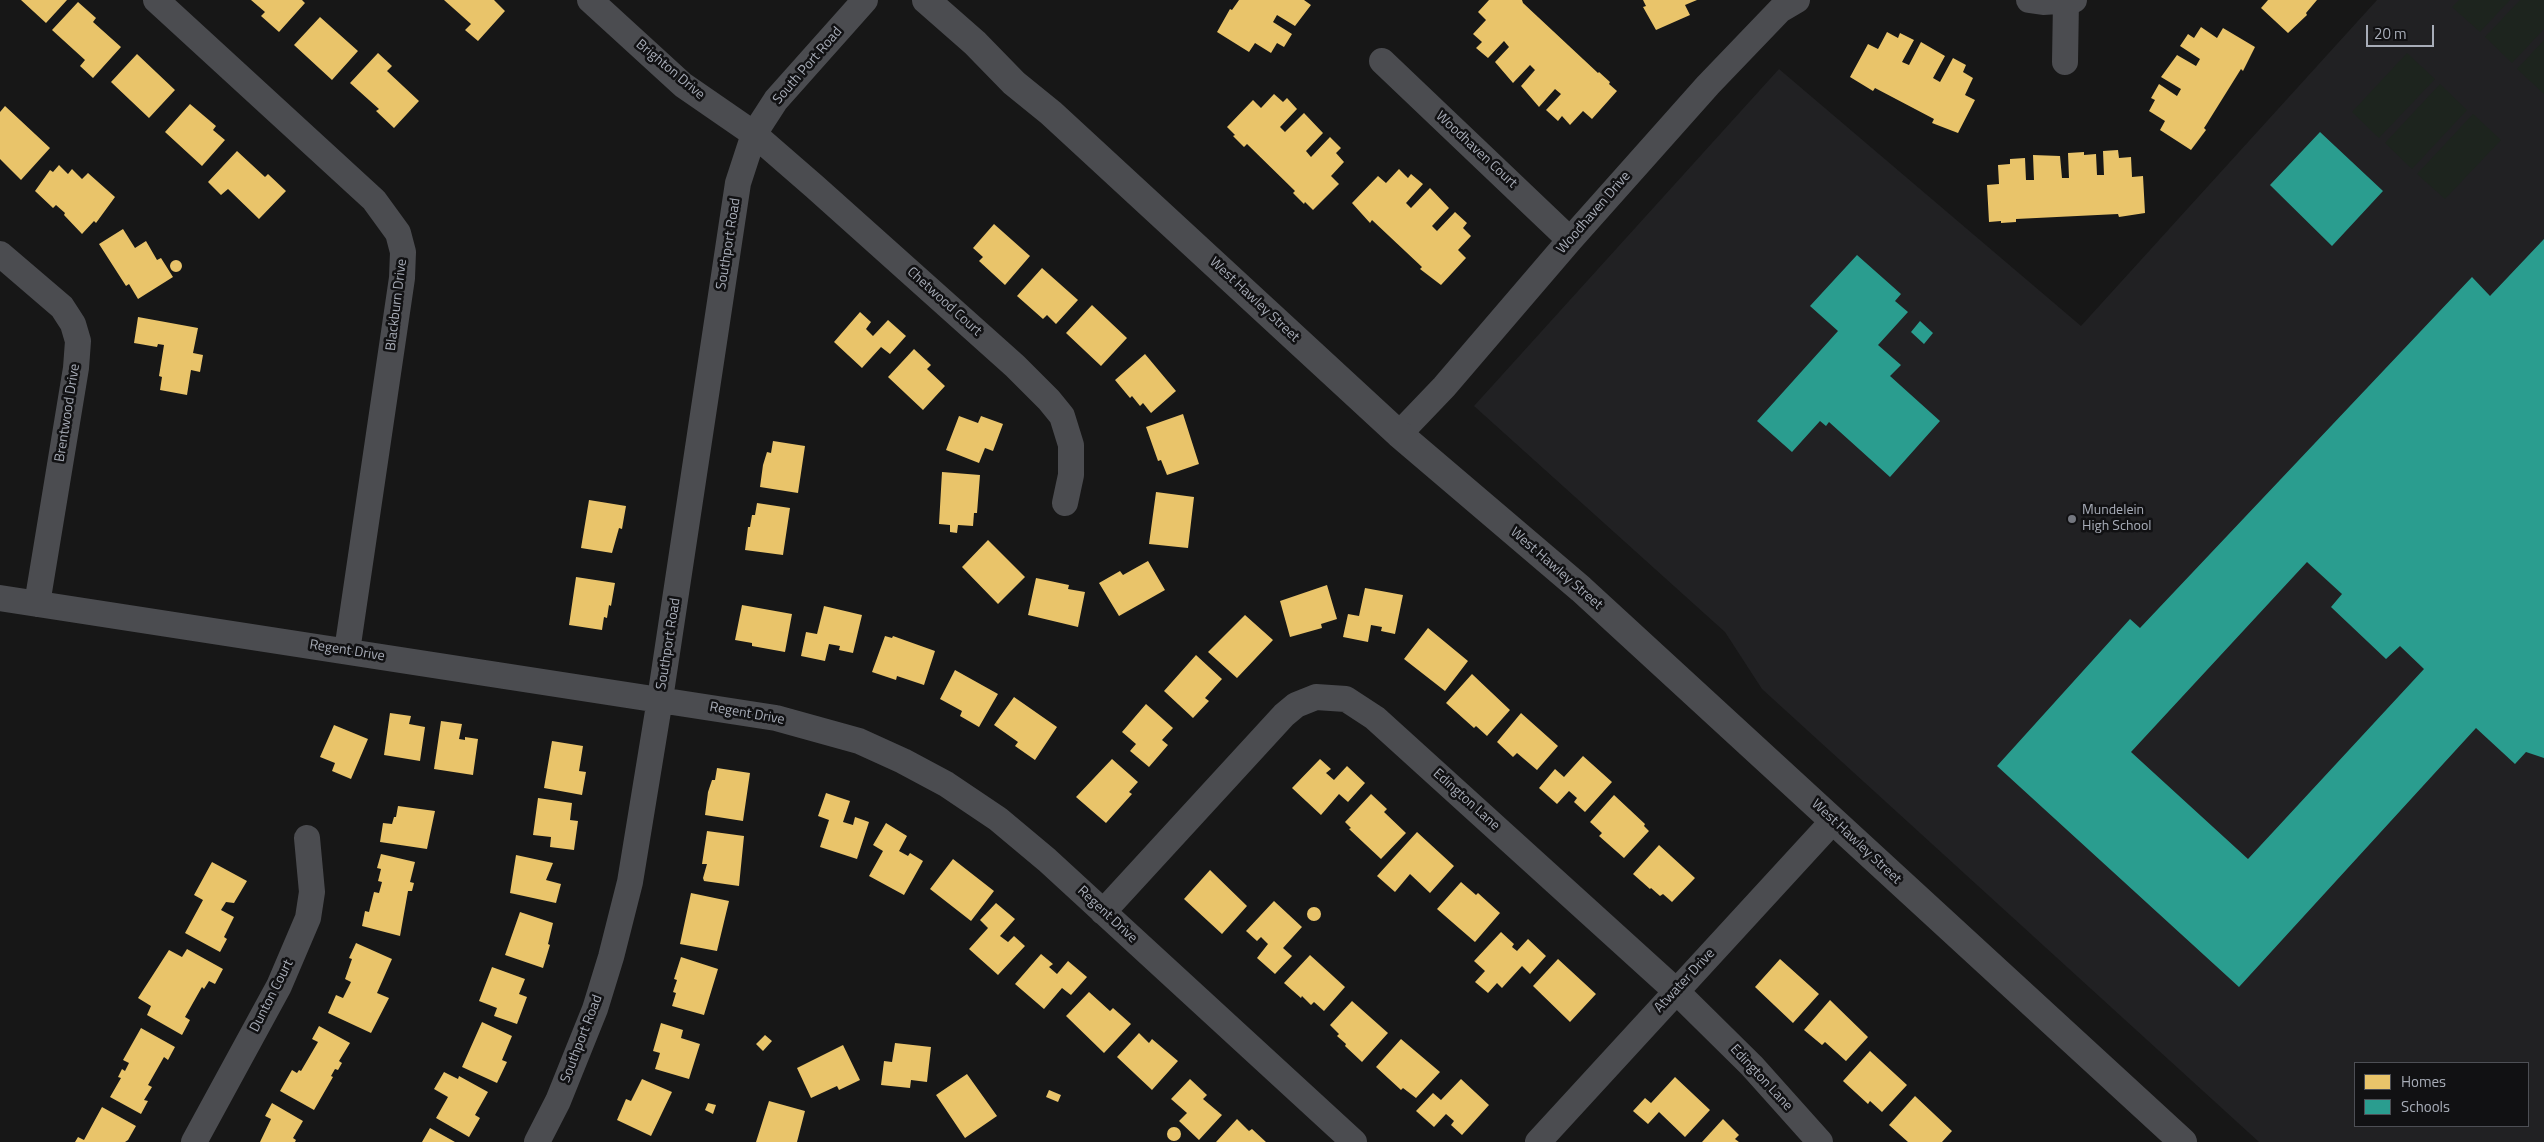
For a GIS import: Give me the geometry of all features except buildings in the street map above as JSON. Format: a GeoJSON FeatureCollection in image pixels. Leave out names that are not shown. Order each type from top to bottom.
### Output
{"type":"FeatureCollection","features":[{"type":"Feature","properties":{"kind":"street","name":"Blackburn Drive"},"geometry":{"type":"LineString","coordinates":[[156,0],[374,200],[398,234],[403,252],[402,278],[347,651]]}},
{"type":"Feature","properties":{"kind":"street","name":"Brighton Drive"},"geometry":{"type":"LineString","coordinates":[[590,0],[683,85],[754,134]]}},
{"type":"Feature","properties":{"kind":"street","name":"South Port Road"},"geometry":{"type":"LineString","coordinates":[[754,134],[776,100],[865,0]]}},
{"type":"Feature","properties":{"kind":"street","name":"West Hawley Street"},"geometry":{"type":"LineString","coordinates":[[926,0],[975,43],[1014,84],[1050,112],[1399,434],[1581,589],[2183,1142]]}},
{"type":"Feature","properties":{"kind":"street","name":"Woodhaven Drive"},"geometry":{"type":"LineString","coordinates":[[1399,434],[1444,386],[1570,240],[1708,85],[1780,10],[1796,0]]}},
{"type":"Feature","properties":{"kind":"street"},"geometry":{"type":"LineString","coordinates":[[2029,0],[2070,1],[2065,62]]}},
{"type":"Feature","properties":{"kind":"street","name":"Woodhaven Court"},"geometry":{"type":"LineString","coordinates":[[1382,61],[1570,240]]}},
{"type":"Feature","properties":{"kind":"street","name":"Chetwood Court"},"geometry":{"type":"LineString","coordinates":[[754,134],[948,306],[1049,400],[1062,416],[1071,445],[1071,475],[1065,503]]}},
{"type":"Feature","properties":{"kind":"street","name":"Southport Road"},"geometry":{"type":"LineString","coordinates":[[537,1142],[558,1100],[595,1009],[612,957],[630,882],[660,699],[738,183],[754,134]]}},
{"type":"Feature","properties":{"kind":"street","name":"Brentwood Drive"},"geometry":{"type":"LineString","coordinates":[[0,254],[62,307],[73,324],[78,341],[76,368],[37,604]]}},
{"type":"Feature","properties":{"kind":"street","name":"Regent Drive"},"geometry":{"type":"LineString","coordinates":[[0,598],[776,718],[811,726],[859,741],[903,761],[946,784],[998,819],[1103,912],[1354,1142]]}},
{"type":"Feature","properties":{"kind":"street","name":"Edington Lane"},"geometry":{"type":"LineString","coordinates":[[1103,912],[1284,714],[1296,705],[1316,697],[1346,699],[1375,718],[1676,991],[1752,1066],[1820,1142]]}},
{"type":"Feature","properties":{"kind":"street","name":"Atwater Drive"},"geometry":{"type":"LineString","coordinates":[[1538,1142],[1833,821]]}},
{"type":"Feature","properties":{"kind":"street","name":"Dunton Court"},"geometry":{"type":"LineString","coordinates":[[194,1142],[279,986],[308,918],[312,892],[307,838]]}},
{"type":"Feature","properties":{"kind":"shaded area","name":"Mundelein High School"},"geometry":{"type":"Polygon","coordinates":[[[2377,0],[2544,0],[2544,1142],[2259,1142],[1762,689],[1725,632],[1474,406],[1779,69],[2081,326],[2377,0]]]}},
{"type":"Feature","properties":{"kind":"shaded area"},"geometry":{"type":"Polygon","coordinates":[[[2459,0],[2510,0],[2480,32],[2452,7],[2459,0]]]}},
{"type":"Feature","properties":{"kind":"shaded area"},"geometry":{"type":"Polygon","coordinates":[[[2520,0],[2544,0],[2544,29],[2512,63],[2485,37],[2520,0]]]}},
{"type":"Feature","properties":{"kind":"shaded area"},"geometry":{"type":"Polygon","coordinates":[[[2544,40],[2544,94],[2517,69],[2544,40]]]}},
{"type":"Feature","properties":{"kind":"shaded area"},"geometry":{"type":"Polygon","coordinates":[[[2407,53],[2435,79],[2379,138],[2352,112],[2407,53]]]}},
{"type":"Feature","properties":{"kind":"shaded area"},"geometry":{"type":"Polygon","coordinates":[[[2440,84],[2467,110],[2412,169],[2385,143],[2440,84]]]}},
{"type":"Feature","properties":{"kind":"shaded area"},"geometry":{"type":"Polygon","coordinates":[[[2473,114],[2501,140],[2445,199],[2417,174],[2473,114]]]}},
{"type":"Feature","properties":{"kind":"place","name":"Mundelein High School"},"geometry":{"type":"Point","coordinates":[2072,519]}}]}
